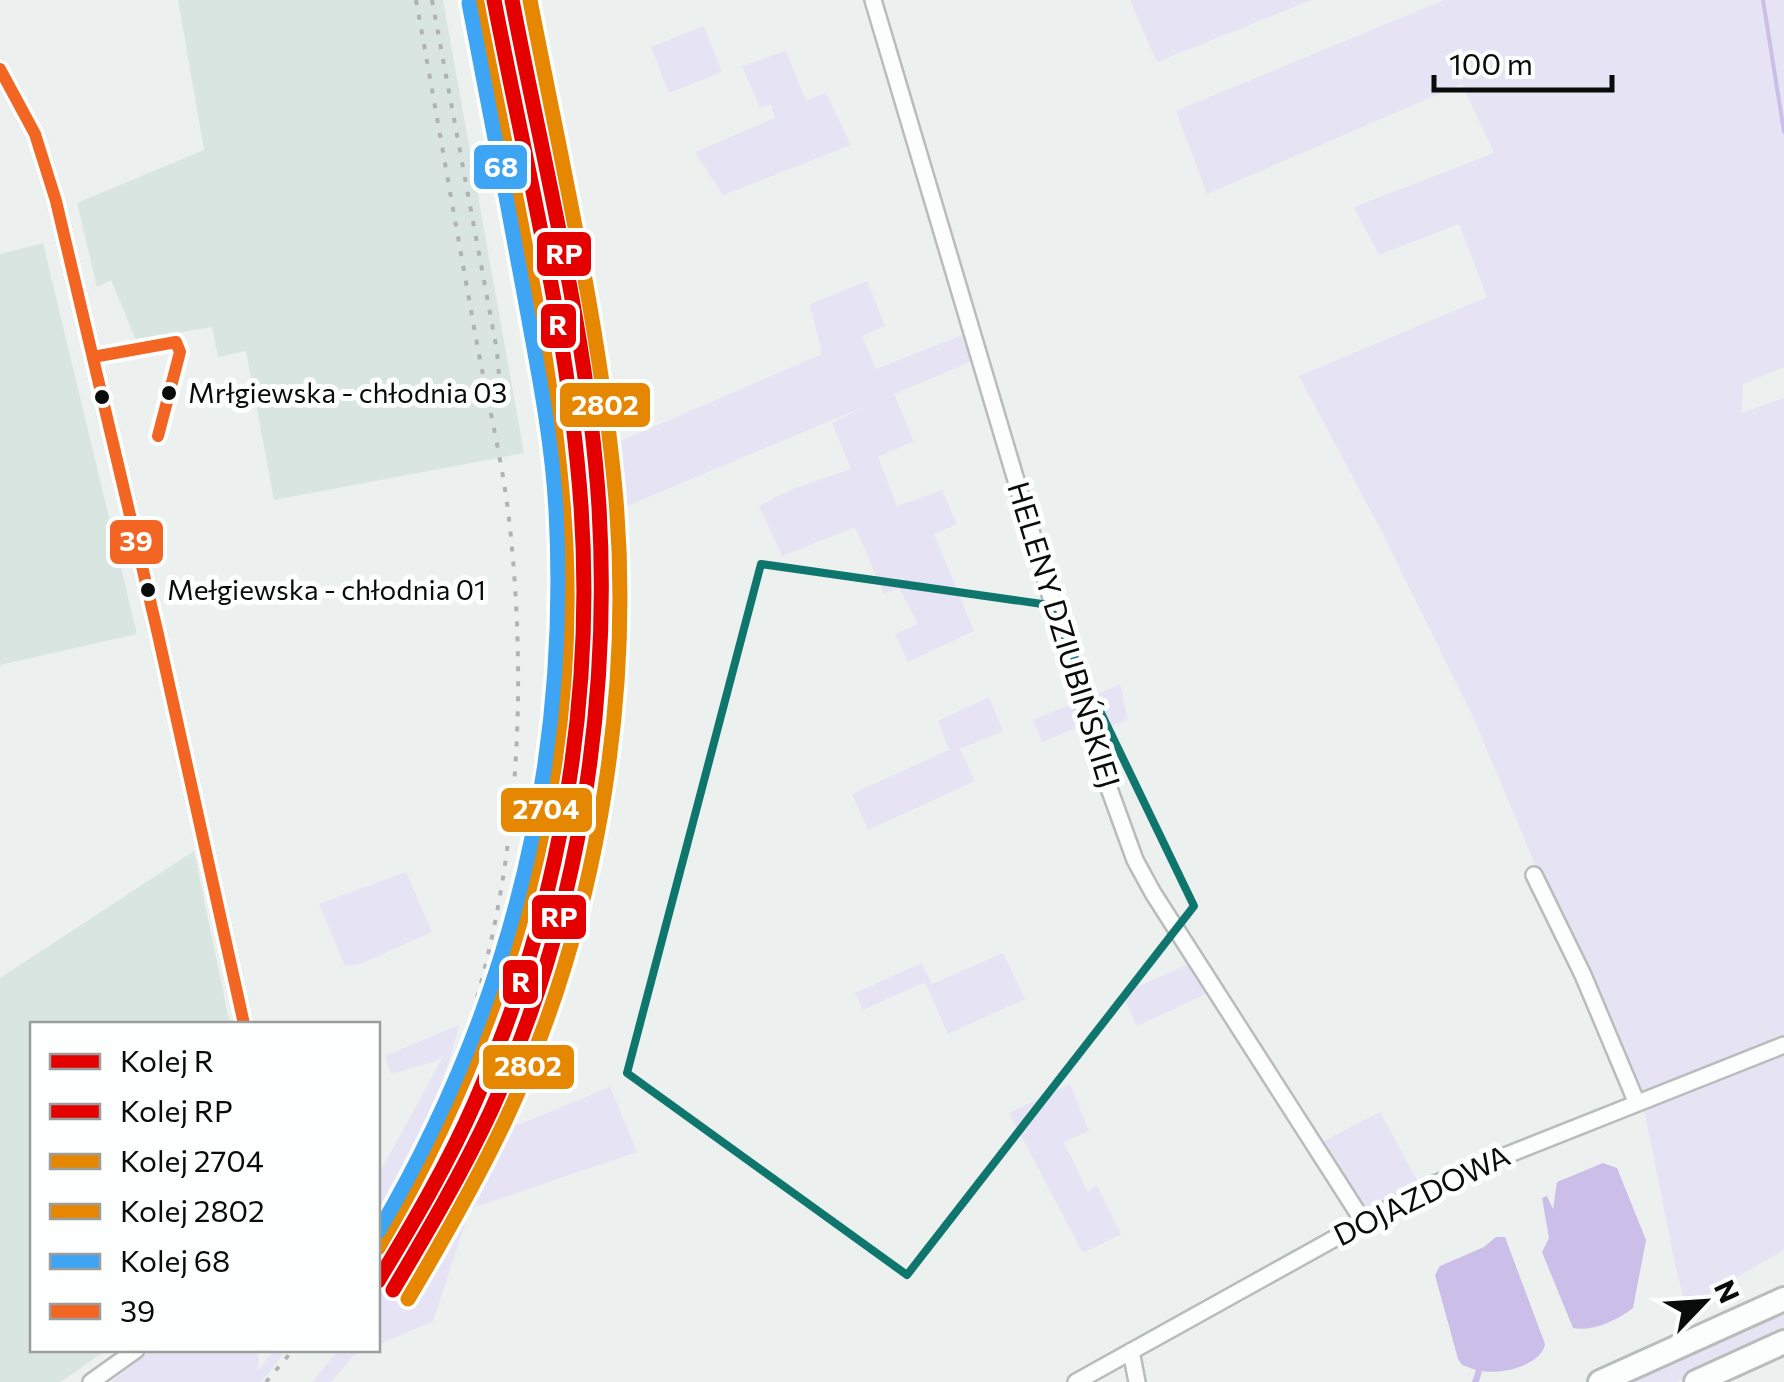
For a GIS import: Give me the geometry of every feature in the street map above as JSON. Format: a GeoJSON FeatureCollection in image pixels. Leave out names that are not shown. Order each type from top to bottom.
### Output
{"type":"FeatureCollection","features":[{"type":"Feature","properties":{"kind":"highway"},"geometry":{"type":"LineString","coordinates":[[1600,1382],[1784,1300]]}},
{"type":"Feature","properties":{"kind":"highway"},"geometry":{"type":"LineString","coordinates":[[1696,1382],[1784,1342]]}},
{"type":"Feature","properties":{"kind":"street","name":"HELENY DZIUBIŃSKIEJ"},"geometry":{"type":"LineString","coordinates":[[873,0],[1102,770],[1135,860],[1363,1221]]}},
{"type":"Feature","properties":{"kind":"street"},"geometry":{"type":"LineString","coordinates":[[0,69],[35,134],[56,201],[244,1022]]}},
{"type":"Feature","properties":{"kind":"street"},"geometry":{"type":"LineString","coordinates":[[1534,875],[1582,974],[1636,1101]]}},
{"type":"Feature","properties":{"kind":"street","name":"DOJAZDOWA"},"geometry":{"type":"LineString","coordinates":[[1076,1382],[1429,1186],[1784,1045]]}},
{"type":"Feature","properties":{"kind":"street"},"geometry":{"type":"LineString","coordinates":[[1131,1351],[1137,1382]]}},
{"type":"Feature","properties":{"kind":"street"},"geometry":{"type":"LineString","coordinates":[[91,1382],[133,1352]]}},
{"type":"Feature","properties":{"kind":"highlighted area"},"geometry":{"type":"Polygon","coordinates":[[[761,564],[1049,605],[1194,906],[907,1275],[627,1073],[761,564]]]}},
{"type":"Feature","properties":{"kind":"shaded area"},"geometry":{"type":"Polygon","coordinates":[[[178,0],[443,0],[524,453],[274,500],[246,351],[218,357],[212,327],[136,340],[111,280],[97,287],[77,203],[204,150],[178,0]]]}},
{"type":"Feature","properties":{"kind":"shaded area"},"geometry":{"type":"Polygon","coordinates":[[[1130,0],[1312,0],[1157,62],[1130,0]]]}},
{"type":"Feature","properties":{"kind":"shaded area"},"geometry":{"type":"Polygon","coordinates":[[[1444,0],[1784,0],[1784,367],[1743,384],[1741,413],[1784,398],[1784,1250],[1686,1307],[1640,1089],[1546,891],[1475,721],[1381,530],[1299,376],[1487,297],[1459,224],[1379,255],[1354,207],[1494,153],[1462,84],[1207,194],[1176,111],[1444,0]]]}},
{"type":"Feature","properties":{"kind":"shaded area"},"geometry":{"type":"Polygon","coordinates":[[[704,26],[722,72],[669,93],[651,47],[704,26]]]}},
{"type":"Feature","properties":{"kind":"shaded area"},"geometry":{"type":"Polygon","coordinates":[[[786,51],[806,101],[826,93],[851,145],[723,195],[695,152],[775,118],[771,104],[760,108],[742,66],[786,51]]]}},
{"type":"Feature","properties":{"kind":"shaded area"},"geometry":{"type":"Polygon","coordinates":[[[43,243],[137,634],[0,665],[0,254],[43,243]]]}},
{"type":"Feature","properties":{"kind":"shaded area"},"geometry":{"type":"Polygon","coordinates":[[[867,281],[885,326],[862,336],[876,369],[967,333],[978,359],[894,394],[914,441],[878,457],[897,506],[942,490],[957,524],[934,534],[974,631],[908,662],[895,634],[918,624],[899,588],[884,594],[855,527],[782,556],[759,506],[790,490],[851,469],[832,423],[863,407],[615,511],[609,446],[822,354],[810,304],[867,281]]]}},
{"type":"Feature","properties":{"kind":"shaded area"},"geometry":{"type":"Polygon","coordinates":[[[1120,684],[1128,720],[1097,731],[1088,699],[1120,684]]]}},
{"type":"Feature","properties":{"kind":"shaded area"},"geometry":{"type":"Polygon","coordinates":[[[989,697],[1003,731],[960,749],[975,781],[868,830],[852,794],[949,750],[938,721],[989,697]]]}},
{"type":"Feature","properties":{"kind":"shaded area"},"geometry":{"type":"Polygon","coordinates":[[[1075,703],[1084,725],[1042,742],[1033,720],[1075,703]]]}},
{"type":"Feature","properties":{"kind":"shaded area"},"geometry":{"type":"Polygon","coordinates":[[[194,851],[230,1022],[30,1022],[30,1352],[103,1352],[61,1382],[0,1382],[0,978],[194,851]]]}},
{"type":"Feature","properties":{"kind":"shaded area"},"geometry":{"type":"Polygon","coordinates":[[[406,872],[432,932],[360,964],[345,966],[319,904],[406,872]]]}},
{"type":"Feature","properties":{"kind":"shaded area"},"geometry":{"type":"Polygon","coordinates":[[[1003,953],[1025,999],[948,1034],[925,982],[863,1010],[855,993],[921,963],[932,984],[1003,953]]]}},
{"type":"Feature","properties":{"kind":"shaded area"},"geometry":{"type":"Polygon","coordinates":[[[1188,964],[1210,992],[1137,1026],[1122,994],[1188,964]]]}},
{"type":"Feature","properties":{"kind":"shaded area"},"geometry":{"type":"Polygon","coordinates":[[[459,1025],[426,1120],[380,1206],[380,1172],[445,1053],[439,1060],[391,1074],[385,1056],[459,1025]]]}},
{"type":"Feature","properties":{"kind":"shaded area"},"geometry":{"type":"Polygon","coordinates":[[[1070,1084],[1089,1131],[1064,1142],[1087,1191],[1097,1186],[1121,1234],[1083,1253],[1009,1113],[1070,1084]]]}},
{"type":"Feature","properties":{"kind":"shaded area"},"geometry":{"type":"Polygon","coordinates":[[[610,1087],[637,1152],[470,1209],[433,1321],[380,1344],[380,1290],[436,1198],[487,1100],[518,1125],[610,1087]]]}},
{"type":"Feature","properties":{"kind":"shaded area"},"geometry":{"type":"Polygon","coordinates":[[[1380,1112],[1419,1184],[1368,1209],[1358,1202],[1322,1142],[1380,1112]]]}},
{"type":"Feature","properties":{"kind":"shaded area"},"geometry":{"type":"Polygon","coordinates":[[[1603,1163],[1617,1168],[1646,1240],[1633,1308],[1604,1324],[1573,1328],[1542,1252],[1549,1238],[1542,1198],[1547,1196],[1553,1209],[1557,1182],[1603,1163]]]}},
{"type":"Feature","properties":{"kind":"shaded area"},"geometry":{"type":"Polygon","coordinates":[[[1496,1237],[1505,1237],[1545,1344],[1529,1363],[1509,1370],[1482,1371],[1479,1382],[1472,1382],[1476,1370],[1462,1365],[1458,1359],[1435,1275],[1440,1266],[1484,1247],[1496,1237]]]}},
{"type":"Feature","properties":{"kind":"shaded area"},"geometry":{"type":"Polygon","coordinates":[[[1784,1308],[1784,1334],[1676,1382],[1619,1382],[1784,1308]]]}},
{"type":"Feature","properties":{"kind":"shaded area"},"geometry":{"type":"Polygon","coordinates":[[[148,1352],[258,1352],[258,1371],[272,1352],[285,1352],[261,1382],[111,1382],[148,1352]]]}},
{"type":"Feature","properties":{"kind":"shaded area"},"geometry":{"type":"Polygon","coordinates":[[[337,1352],[362,1352],[353,1356],[331,1382],[312,1382],[337,1352]]]}},
{"type":"Feature","properties":{"kind":"waterway"},"geometry":{"type":"LineString","coordinates":[[1763,0],[1784,132]]}},
{"type":"Feature","properties":{"kind":"railway"},"geometry":{"type":"LineString","coordinates":[[416,0],[504,483],[516,600],[518,672],[517,745],[501,891],[467,1032],[442,1100]]}},
{"type":"Feature","properties":{"kind":"railway"},"geometry":{"type":"LineString","coordinates":[[432,0],[497,351],[502,412]]}},
{"type":"Feature","properties":{"kind":"railway"},"geometry":{"type":"LineString","coordinates":[[380,1244],[426,1163],[467,1075],[502,984],[529,891],[549,796],[561,700],[566,603],[557,443],[539,316],[477,0]]}},
{"type":"Feature","properties":{"kind":"railway"},"geometry":{"type":"LineString","coordinates":[[266,1382],[291,1352]]}},
{"type":"Feature","properties":{"kind":"rail line","name":"R"},"geometry":{"type":"LineString","coordinates":[[380,1278],[475,1102],[529,959],[564,810],[582,658],[581,506],[567,378],[494,0]]}},
{"type":"Feature","properties":{"kind":"rail line","name":"RP"},"geometry":{"type":"LineString","coordinates":[[393,1290],[468,1157],[521,1039],[566,891],[593,739],[601,584],[593,443],[575,315],[512,0]]}},
{"type":"Feature","properties":{"kind":"rail line","name":"2802"},"geometry":{"type":"LineString","coordinates":[[408,1299],[483,1165],[537,1047],[584,895],[612,737],[620,579],[609,437],[579,249],[530,0]]}},
{"type":"Feature","properties":{"kind":"rail line","name":"68"},"geometry":{"type":"LineString","coordinates":[[380,1228],[424,1148],[463,1062],[496,974],[521,884],[540,793],[553,701],[558,606],[551,455],[469,3]]}},
{"type":"Feature","properties":{"kind":"rail line","name":"2704"},"geometry":{"type":"LineString","coordinates":[[380,1244],[425,1162],[466,1074],[501,983],[529,890],[550,795],[562,699],[567,601],[557,440],[527,252],[477,3]]}},
{"type":"Feature","properties":{"kind":"transit line","name":"39"},"geometry":{"type":"LineString","coordinates":[[0,69],[35,134],[56,201],[244,1022]]}},
{"type":"Feature","properties":{"kind":"transit line","name":"39"},"geometry":{"type":"LineString","coordinates":[[93,357],[176,342],[180,352],[158,436]]}},
{"type":"Feature","properties":{"kind":"place","name":"Mrłgiewska - chłodnia 03"},"geometry":{"type":"Point","coordinates":[169,393]}},
{"type":"Feature","properties":{"kind":"place","name":"Mełgiewska - chłodnia 01"},"geometry":{"type":"Point","coordinates":[148,590]}}]}
